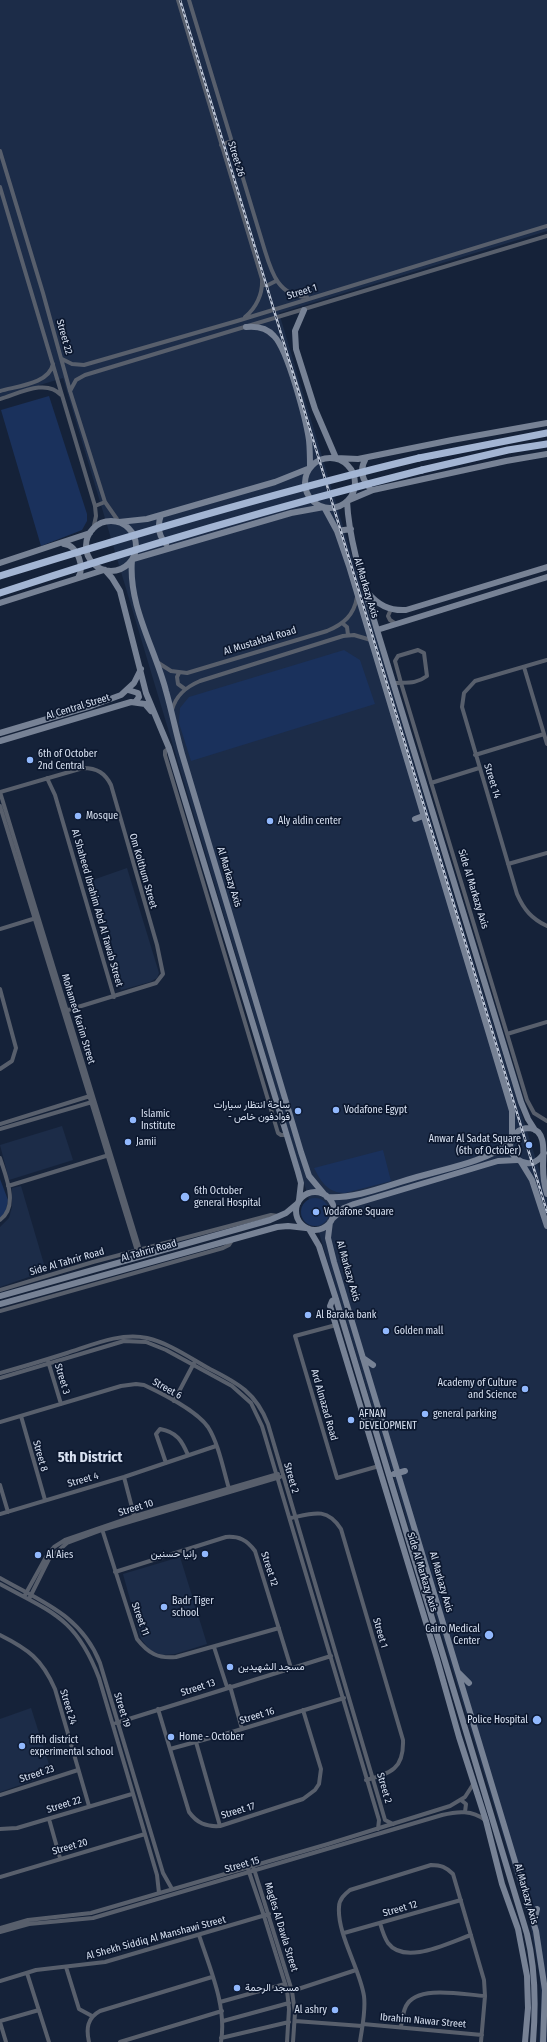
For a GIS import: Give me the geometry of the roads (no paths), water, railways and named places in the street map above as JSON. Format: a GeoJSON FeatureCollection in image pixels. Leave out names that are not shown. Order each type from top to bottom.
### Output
{"type":"FeatureCollection","features":[{"type":"Feature","properties":{"kind":"highway"},"geometry":{"type":"LineString","coordinates":[[0,576],[78,551],[270,497],[419,458],[547,433]]}},
{"type":"Feature","properties":{"kind":"highway"},"geometry":{"type":"LineString","coordinates":[[0,593],[208,529],[345,489],[508,450],[547,444]]}},
{"type":"Feature","properties":{"kind":"main road"},"geometry":{"type":"LineString","coordinates":[[304,310],[296,326],[294,341],[307,388],[336,458]]}},
{"type":"Feature","properties":{"kind":"main road"},"geometry":{"type":"LineString","coordinates":[[246,327],[264,329],[277,339],[283,349],[296,388],[307,430],[310,468]]}},
{"type":"Feature","properties":{"kind":"main road"},"geometry":{"type":"LineString","coordinates":[[296,388],[300,384],[307,388]]}},
{"type":"Feature","properties":{"kind":"main road"},"geometry":{"type":"LineString","coordinates":[[0,564],[63,544],[107,522],[119,522],[161,515],[275,482],[310,468],[321,459],[336,458],[352,460],[366,458],[547,423]]}},
{"type":"Feature","properties":{"kind":"main road"},"geometry":{"type":"LineString","coordinates":[[0,603],[104,570],[114,571],[122,569],[132,560],[292,513],[324,507],[336,507],[373,490],[506,461],[547,454]]}},
{"type":"Feature","properties":{"kind":"main road","name":"Al Markazy Axis"},"geometry":{"type":"LineString","coordinates":[[336,458],[344,463],[353,474],[353,490],[347,501],[351,529],[365,590],[393,683],[430,791],[524,1101],[528,1119],[536,1130]]}},
{"type":"Feature","properties":{"kind":"main road"},"geometry":{"type":"LineString","coordinates":[[366,458],[363,463],[362,475],[373,490]]}},
{"type":"Feature","properties":{"kind":"main road","name":"Al Markazy Axis"},"geometry":{"type":"LineString","coordinates":[[310,468],[305,478],[306,491],[313,501],[324,507],[336,531],[358,595],[512,1111],[512,1140]]}},
{"type":"Feature","properties":{"kind":"main road"},"geometry":{"type":"LineString","coordinates":[[161,515],[159,520],[159,533],[165,544],[170,548]]}},
{"type":"Feature","properties":{"kind":"main road"},"geometry":{"type":"LineString","coordinates":[[119,522],[130,529],[134,536],[136,548],[132,560]]}},
{"type":"Feature","properties":{"kind":"main road"},"geometry":{"type":"LineString","coordinates":[[336,531],[351,529]]}},
{"type":"Feature","properties":{"kind":"main road"},"geometry":{"type":"LineString","coordinates":[[91,531],[87,542],[88,555],[92,563],[104,570]]}},
{"type":"Feature","properties":{"kind":"main road"},"geometry":{"type":"LineString","coordinates":[[63,544],[71,545],[75,548],[82,569],[78,578]]}},
{"type":"Feature","properties":{"kind":"main road","name":"Al Markazy Axis"},"geometry":{"type":"LineString","coordinates":[[132,560],[131,579],[135,597],[154,658],[164,683],[171,713],[239,947],[306,1171],[312,1181],[326,1196]]}},
{"type":"Feature","properties":{"kind":"main road"},"geometry":{"type":"LineString","coordinates":[[365,590],[375,601],[391,609],[406,610],[547,567]]}},
{"type":"Feature","properties":{"kind":"main road","name":"Al Markazy Axis"},"geometry":{"type":"LineString","coordinates":[[104,570],[115,582],[123,601],[141,667],[146,692],[169,748],[300,1178],[298,1202]]}},
{"type":"Feature","properties":{"kind":"main road"},"geometry":{"type":"LineString","coordinates":[[377,630],[547,577]]}},
{"type":"Feature","properties":{"kind":"main road"},"geometry":{"type":"LineString","coordinates":[[123,601],[135,597]]}},
{"type":"Feature","properties":{"kind":"main road"},"geometry":{"type":"LineString","coordinates":[[141,667],[136,680],[128,690],[138,693],[139,697],[136,702],[148,707],[157,718]]}},
{"type":"Feature","properties":{"kind":"main road","name":"Al Central Street"},"geometry":{"type":"LineString","coordinates":[[0,733],[91,706],[121,695],[128,690]]}},
{"type":"Feature","properties":{"kind":"main road","name":"Al Central Street"},"geometry":{"type":"LineString","coordinates":[[0,741],[125,703],[136,702]]}},
{"type":"Feature","properties":{"kind":"main road"},"geometry":{"type":"LineString","coordinates":[[415,819],[423,816]]}},
{"type":"Feature","properties":{"kind":"main road"},"geometry":{"type":"LineString","coordinates":[[438,895],[446,892]]}},
{"type":"Feature","properties":{"kind":"main road"},"geometry":{"type":"LineString","coordinates":[[225,932],[230,933],[234,929]]}},
{"type":"Feature","properties":{"kind":"main road"},"geometry":{"type":"LineString","coordinates":[[450,932],[457,930]]}},
{"type":"Feature","properties":{"kind":"main road"},"geometry":{"type":"LineString","coordinates":[[230,950],[234,946],[239,947]]}},
{"type":"Feature","properties":{"kind":"main road"},"geometry":{"type":"LineString","coordinates":[[465,981],[472,979]]}},
{"type":"Feature","properties":{"kind":"main road"},"geometry":{"type":"LineString","coordinates":[[274,1063],[281,1061]]}},
{"type":"Feature","properties":{"kind":"main road"},"geometry":{"type":"LineString","coordinates":[[545,1150],[536,1161],[528,1163],[519,1161],[498,1161],[354,1204],[344,1208],[321,1229],[307,1228],[298,1219],[296,1211],[298,1202],[311,1192],[326,1196],[353,1196],[491,1154],[512,1140],[520,1130],[528,1128],[547,1132]]}},
{"type":"Feature","properties":{"kind":"main road"},"geometry":{"type":"LineString","coordinates":[[536,1130],[544,1138],[545,1150],[543,1176],[546,1190]]}},
{"type":"Feature","properties":{"kind":"main road"},"geometry":{"type":"LineString","coordinates":[[512,1140],[511,1150],[534,1185],[547,1226]]}},
{"type":"Feature","properties":{"kind":"main road"},"geometry":{"type":"LineString","coordinates":[[448,1168],[450,1175]]}},
{"type":"Feature","properties":{"kind":"main road"},"geometry":{"type":"LineString","coordinates":[[326,1196],[334,1209],[331,1220]]}},
{"type":"Feature","properties":{"kind":"main road","name":"Al Tahrir Road"},"geometry":{"type":"LineString","coordinates":[[2,1293],[270,1220],[279,1216],[298,1202]]}},
{"type":"Feature","properties":{"kind":"main road"},"geometry":{"type":"LineString","coordinates":[[279,1216],[283,1220],[280,1226]]}},
{"type":"Feature","properties":{"kind":"main road","name":"Al Markazy Axis"},"geometry":{"type":"LineString","coordinates":[[331,1220],[329,1242],[341,1284],[534,1923],[544,1970],[545,1995],[544,2030],[542,2042]]}},
{"type":"Feature","properties":{"kind":"main road","name":"Al Tahrir Road"},"geometry":{"type":"LineString","coordinates":[[3,1303],[280,1226],[307,1228]]}},
{"type":"Feature","properties":{"kind":"main road","name":"Al Markazy Axis"},"geometry":{"type":"LineString","coordinates":[[307,1228],[317,1242],[336,1299],[519,1906],[531,1952],[534,1971],[536,1999],[533,2042]]}},
{"type":"Feature","properties":{"kind":"main road"},"geometry":{"type":"LineString","coordinates":[[153,1251],[160,1244]]}},
{"type":"Feature","properties":{"kind":"main road"},"geometry":{"type":"LineString","coordinates":[[54,1280],[61,1272]]}},
{"type":"Feature","properties":{"kind":"main road"},"geometry":{"type":"LineString","coordinates":[[332,1287],[336,1284],[341,1284]]}},
{"type":"Feature","properties":{"kind":"main road"},"geometry":{"type":"LineString","coordinates":[[2,1293],[4,1299],[3,1303]]}},
{"type":"Feature","properties":{"kind":"main road","name":"Side Al Markazy Axis"},"geometry":{"type":"LineString","coordinates":[[336,1299],[330,1304],[336,1325],[455,1723],[486,1821],[502,1884],[518,1929],[525,1960],[528,1992],[525,2042]]}},
{"type":"Feature","properties":{"kind":"main road"},"geometry":{"type":"LineString","coordinates":[[363,1358],[373,1365]]}},
{"type":"Feature","properties":{"kind":"main road"},"geometry":{"type":"LineString","coordinates":[[366,1423],[373,1425]]}},
{"type":"Feature","properties":{"kind":"main road"},"geometry":{"type":"LineString","coordinates":[[389,1476],[405,1471]]}},
{"type":"Feature","properties":{"kind":"main road"},"geometry":{"type":"LineString","coordinates":[[413,1556],[420,1556],[420,1547]]}},
{"type":"Feature","properties":{"kind":"main road"},"geometry":{"type":"LineString","coordinates":[[421,1582],[421,1573],[424,1571],[428,1573]]}},
{"type":"Feature","properties":{"kind":"main road"},"geometry":{"type":"LineString","coordinates":[[431,1582],[438,1580]]}},
{"type":"Feature","properties":{"kind":"main road"},"geometry":{"type":"LineString","coordinates":[[458,1671],[469,1683]]}},
{"type":"Feature","properties":{"kind":"main road"},"geometry":{"type":"LineString","coordinates":[[468,1706],[475,1703]]}},
{"type":"Feature","properties":{"kind":"main road"},"geometry":{"type":"LineString","coordinates":[[455,1723],[460,1709]]}},
{"type":"Feature","properties":{"kind":"main road"},"geometry":{"type":"LineString","coordinates":[[502,1884],[519,1906]]}},
{"type":"Feature","properties":{"kind":"main road"},"geometry":{"type":"LineString","coordinates":[[534,1923],[537,1909]]}},
{"type":"Feature","properties":{"kind":"street","name":"Street 26"},"geometry":{"type":"LineString","coordinates":[[178,0],[263,285]]}},
{"type":"Feature","properties":{"kind":"street","name":"Street 26"},"geometry":{"type":"LineString","coordinates":[[189,0],[276,281]]}},
{"type":"Feature","properties":{"kind":"street"},"geometry":{"type":"LineString","coordinates":[[221,145],[232,141]]}},
{"type":"Feature","properties":{"kind":"street","name":"Street 22"},"geometry":{"type":"LineString","coordinates":[[0,151],[62,359],[70,391],[105,502],[119,522]]}},
{"type":"Feature","properties":{"kind":"street","name":"Street 22"},"geometry":{"type":"LineString","coordinates":[[0,187],[95,506],[96,520],[91,531]]}},
{"type":"Feature","properties":{"kind":"street","name":"Street 1"},"geometry":{"type":"LineString","coordinates":[[62,359],[68,363],[80,366],[152,346],[547,226]]}},
{"type":"Feature","properties":{"kind":"street"},"geometry":{"type":"LineString","coordinates":[[516,236],[519,244]]}},
{"type":"Feature","properties":{"kind":"street","name":"Street 1"},"geometry":{"type":"LineString","coordinates":[[70,391],[76,380],[85,375],[547,236]]}},
{"type":"Feature","properties":{"kind":"street"},"geometry":{"type":"LineString","coordinates":[[16,241],[26,238]]}},
{"type":"Feature","properties":{"kind":"street"},"geometry":{"type":"LineString","coordinates":[[242,319],[256,304],[263,285],[268,285],[276,281],[282,289],[291,294],[312,298]]}},
{"type":"Feature","properties":{"kind":"street"},"geometry":{"type":"LineString","coordinates":[[152,346],[155,355]]}},
{"type":"Feature","properties":{"kind":"street"},"geometry":{"type":"LineString","coordinates":[[0,391],[43,378],[51,371],[53,364]]}},
{"type":"Feature","properties":{"kind":"street"},"geometry":{"type":"LineString","coordinates":[[0,399],[44,387],[56,390],[62,396]]}},
{"type":"Feature","properties":{"kind":"street"},"geometry":{"type":"LineString","coordinates":[[95,506],[105,502]]}},
{"type":"Feature","properties":{"kind":"street","name":"Al Mustakbal Road"},"geometry":{"type":"LineString","coordinates":[[179,674],[204,669],[327,631],[342,623],[351,615],[358,595]]}},
{"type":"Feature","properties":{"kind":"street"},"geometry":{"type":"LineString","coordinates":[[391,609],[388,616],[390,620],[396,624]]}},
{"type":"Feature","properties":{"kind":"street"},"geometry":{"type":"LineString","coordinates":[[342,623],[347,627],[348,635]]}},
{"type":"Feature","properties":{"kind":"street","name":"Al Mustakbal Road"},"geometry":{"type":"LineString","coordinates":[[171,713],[177,698],[185,689],[200,681],[348,635],[360,636],[371,640]]}},
{"type":"Feature","properties":{"kind":"street"},"geometry":{"type":"LineString","coordinates":[[393,683],[401,683],[409,684],[426,678],[428,674],[424,653],[418,650],[398,656],[395,661],[401,683],[431,783],[430,791]]}},
{"type":"Feature","properties":{"kind":"street"},"geometry":{"type":"LineString","coordinates":[[154,658],[167,669],[179,674],[178,684],[185,689]]}},
{"type":"Feature","properties":{"kind":"street"},"geometry":{"type":"LineString","coordinates":[[547,660],[524,667],[547,744]]}},
{"type":"Feature","properties":{"kind":"street","name":"Street 14"},"geometry":{"type":"LineString","coordinates":[[524,667],[475,681],[464,692],[462,707],[475,755],[521,903],[532,917],[547,926]]}},
{"type":"Feature","properties":{"kind":"street"},"geometry":{"type":"LineString","coordinates":[[475,755],[544,734]]}},
{"type":"Feature","properties":{"kind":"street"},"geometry":{"type":"LineString","coordinates":[[169,748],[165,751],[165,755],[278,1133],[281,1136],[286,1135]]}},
{"type":"Feature","properties":{"kind":"street","name":"Om Kolthum Street"},"geometry":{"type":"LineString","coordinates":[[0,792],[76,769],[91,768],[103,774],[111,785],[163,972],[161,978],[156,983],[65,1011]]}},
{"type":"Feature","properties":{"kind":"street"},"geometry":{"type":"LineString","coordinates":[[431,783],[479,768]]}},
{"type":"Feature","properties":{"kind":"street","name":"Al Shaheed Ibrahim Abd Al Tawab Street"},"geometry":{"type":"LineString","coordinates":[[47,778],[54,795],[114,997]]}},
{"type":"Feature","properties":{"kind":"street","name":"Mohamed Karim Street"},"geometry":{"type":"LineString","coordinates":[[0,792],[36,918]]}},
{"type":"Feature","properties":{"kind":"street","name":"Mohamed Karim Street"},"geometry":{"type":"LineString","coordinates":[[0,806],[139,1250]]}},
{"type":"Feature","properties":{"kind":"street"},"geometry":{"type":"LineString","coordinates":[[508,864],[547,853]]}},
{"type":"Feature","properties":{"kind":"street"},"geometry":{"type":"LineString","coordinates":[[0,929],[36,918]]}},
{"type":"Feature","properties":{"kind":"street"},"geometry":{"type":"LineString","coordinates":[[476,946],[507,1034],[524,1101],[534,1113],[547,1121]]}},
{"type":"Feature","properties":{"kind":"street"},"geometry":{"type":"LineString","coordinates":[[0,990],[16,1048],[12,1061],[0,1069]]}},
{"type":"Feature","properties":{"kind":"street"},"geometry":{"type":"LineString","coordinates":[[507,1034],[547,1022]]}},
{"type":"Feature","properties":{"kind":"street"},"geometry":{"type":"LineString","coordinates":[[0,1129],[90,1096]]}},
{"type":"Feature","properties":{"kind":"street"},"geometry":{"type":"LineString","coordinates":[[0,1124],[19,1121],[92,1102]]}},
{"type":"Feature","properties":{"kind":"street"},"geometry":{"type":"LineString","coordinates":[[8,1186],[109,1155]]}},
{"type":"Feature","properties":{"kind":"street"},"geometry":{"type":"LineString","coordinates":[[0,1158],[8,1186],[10,1206],[6,1214],[0,1220]]}},
{"type":"Feature","properties":{"kind":"street","name":"Side Al Tahrir Road"},"geometry":{"type":"LineString","coordinates":[[2,1293],[61,1272],[160,1244],[271,1215],[279,1216]]}},
{"type":"Feature","properties":{"kind":"street"},"geometry":{"type":"LineString","coordinates":[[0,1311],[223,1248],[229,1245],[233,1239]]}},
{"type":"Feature","properties":{"kind":"street","name":"Ard Almazad Road"},"geometry":{"type":"LineString","coordinates":[[336,1325],[295,1336],[337,1478],[379,1466]]}},
{"type":"Feature","properties":{"kind":"street","name":"Street 2"},"geometry":{"type":"LineString","coordinates":[[0,1373],[48,1361],[123,1339],[146,1338],[158,1341],[194,1363],[246,1389],[263,1411],[289,1518],[379,1820],[378,1829]]}},
{"type":"Feature","properties":{"kind":"street","name":"Street 2"},"geometry":{"type":"LineString","coordinates":[[0,1378],[48,1361]]}},
{"type":"Feature","properties":{"kind":"street","name":"Street 3"},"geometry":{"type":"LineString","coordinates":[[48,1361],[61,1404]]}},
{"type":"Feature","properties":{"kind":"street"},"geometry":{"type":"LineString","coordinates":[[174,1402],[194,1363]]}},
{"type":"Feature","properties":{"kind":"street","name":"Street 2"},"geometry":{"type":"LineString","coordinates":[[206,1369],[243,1394],[258,1414],[294,1517],[385,1820],[393,1824]]}},
{"type":"Feature","properties":{"kind":"street","name":"Street 6"},"geometry":{"type":"LineString","coordinates":[[0,1422],[128,1384],[144,1385],[201,1419],[209,1428],[229,1490]]}},
{"type":"Feature","properties":{"kind":"street"},"geometry":{"type":"LineString","coordinates":[[243,1394],[246,1389]]}},
{"type":"Feature","properties":{"kind":"street","name":"Street 8"},"geometry":{"type":"LineString","coordinates":[[21,1416],[45,1500]]}},
{"type":"Feature","properties":{"kind":"street"},"geometry":{"type":"LineString","coordinates":[[166,1463],[156,1434],[160,1429],[177,1435],[182,1441],[188,1455]]}},
{"type":"Feature","properties":{"kind":"street","name":"Street 4"},"geometry":{"type":"LineString","coordinates":[[0,1514],[124,1477],[216,1446]]}},
{"type":"Feature","properties":{"kind":"street","name":"Street 10"},"geometry":{"type":"LineString","coordinates":[[28,1596],[57,1550],[78,1538],[135,1518],[279,1475]]}},
{"type":"Feature","properties":{"kind":"street"},"geometry":{"type":"LineString","coordinates":[[124,1477],[135,1518]]}},
{"type":"Feature","properties":{"kind":"street"},"geometry":{"type":"LineString","coordinates":[[0,1485],[8,1512]]}},
{"type":"Feature","properties":{"kind":"street","name":"Street 1"},"geometry":{"type":"LineString","coordinates":[[289,1518],[314,1512],[326,1514],[335,1519],[341,1529],[403,1740],[404,1753],[399,1764],[390,1773],[366,1780]]}},
{"type":"Feature","properties":{"kind":"street","name":"Street 11"},"geometry":{"type":"LineString","coordinates":[[102,1529],[137,1638],[149,1652],[158,1657],[167,1658],[214,1647],[279,1628]]}},
{"type":"Feature","properties":{"kind":"street","name":"Street 12"},"geometry":{"type":"LineString","coordinates":[[115,1572],[226,1537],[243,1539],[250,1544],[255,1551],[291,1668]]}},
{"type":"Feature","properties":{"kind":"street","name":"Street 19"},"geometry":{"type":"LineString","coordinates":[[0,1578],[63,1620],[81,1640],[90,1656],[99,1678],[132,1794],[159,1881],[159,1893]]}},
{"type":"Feature","properties":{"kind":"street","name":"Street 19"},"geometry":{"type":"LineString","coordinates":[[0,1584],[28,1596],[66,1616],[86,1637],[98,1659],[163,1873],[172,1889]]}},
{"type":"Feature","properties":{"kind":"street","name":"Street 24"},"geometry":{"type":"LineString","coordinates":[[0,1634],[36,1657],[49,1674],[55,1689],[89,1806]]}},
{"type":"Feature","properties":{"kind":"street"},"geometry":{"type":"LineString","coordinates":[[214,1647],[242,1729]]}},
{"type":"Feature","properties":{"kind":"street","name":"Street 13"},"geometry":{"type":"LineString","coordinates":[[112,1725],[228,1687],[336,1655]]}},
{"type":"Feature","properties":{"kind":"street","name":"Street 16"},"geometry":{"type":"LineString","coordinates":[[170,1749],[242,1729],[348,1696]]}},
{"type":"Feature","properties":{"kind":"street","name":"Street 17"},"geometry":{"type":"LineString","coordinates":[[158,1709],[189,1812],[198,1822],[212,1826],[220,1826],[303,1799],[315,1790],[319,1784],[321,1769],[303,1710]]}},
{"type":"Feature","properties":{"kind":"street"},"geometry":{"type":"LineString","coordinates":[[196,1742],[220,1826]]}},
{"type":"Feature","properties":{"kind":"street","name":"Street 23"},"geometry":{"type":"LineString","coordinates":[[0,1795],[78,1770]]}},
{"type":"Feature","properties":{"kind":"street","name":"Street 15"},"geometry":{"type":"LineString","coordinates":[[364,1835],[378,1829],[450,1806],[461,1800],[474,1783]]}},
{"type":"Feature","properties":{"kind":"street","name":"Street 22"},"geometry":{"type":"LineString","coordinates":[[0,1829],[9,1830],[132,1794]]}},
{"type":"Feature","properties":{"kind":"street"},"geometry":{"type":"LineString","coordinates":[[461,1800],[466,1804],[465,1812]]}},
{"type":"Feature","properties":{"kind":"street"},"geometry":{"type":"LineString","coordinates":[[138,1813],[145,1811]]}},
{"type":"Feature","properties":{"kind":"street","name":"Street 15"},"geometry":{"type":"LineString","coordinates":[[0,1928],[28,1920],[91,1913],[134,1904],[172,1889],[254,1868],[364,1835],[442,1815],[465,1812],[480,1816],[486,1821]]}},
{"type":"Feature","properties":{"kind":"street"},"geometry":{"type":"LineString","coordinates":[[49,1818],[60,1858]]}},
{"type":"Feature","properties":{"kind":"street","name":"Street 20"},"geometry":{"type":"LineString","coordinates":[[0,1877],[145,1834]]}},
{"type":"Feature","properties":{"kind":"street"},"geometry":{"type":"LineString","coordinates":[[360,2042],[365,2001],[344,1933],[339,1906],[342,1896],[350,1890],[431,1865],[439,1865],[447,1868],[452,1874],[483,1972],[486,1996],[481,2042]]}},
{"type":"Feature","properties":{"kind":"street","name":"Magles Al Dawla Street"},"geometry":{"type":"LineString","coordinates":[[254,1868],[285,1982],[289,2003],[287,2042]]}},
{"type":"Feature","properties":{"kind":"street","name":"Street 15"},"geometry":{"type":"LineString","coordinates":[[0,1932],[29,1924],[93,1918],[248,1869]]}},
{"type":"Feature","properties":{"kind":"street","name":"Magles Al Dawla Street"},"geometry":{"type":"LineString","coordinates":[[248,1869],[267,1915],[289,1980],[292,1992],[295,2021],[293,2042]]}},
{"type":"Feature","properties":{"kind":"street","name":"Street 12"},"geometry":{"type":"LineString","coordinates":[[344,1933],[461,1900]]}},
{"type":"Feature","properties":{"kind":"street","name":"Al Shekh Siddiq Al Manshawi Street"},"geometry":{"type":"LineString","coordinates":[[0,1981],[28,1973],[105,1962],[267,1915]]}},
{"type":"Feature","properties":{"kind":"street"},"geometry":{"type":"LineString","coordinates":[[380,1923],[388,1943],[396,1950],[406,1954],[417,1953],[472,1935]]}},
{"type":"Feature","properties":{"kind":"street"},"geometry":{"type":"LineString","coordinates":[[199,1935],[222,2011],[223,2021],[221,2040],[289,2022]]}},
{"type":"Feature","properties":{"kind":"street"},"geometry":{"type":"LineString","coordinates":[[66,1967],[79,2009],[92,2016]]}},
{"type":"Feature","properties":{"kind":"street"},"geometry":{"type":"LineString","coordinates":[[292,1992],[356,1970]]}},
{"type":"Feature","properties":{"kind":"street"},"geometry":{"type":"LineString","coordinates":[[28,1973],[49,2042]]}},
{"type":"Feature","properties":{"kind":"street"},"geometry":{"type":"LineString","coordinates":[[89,2042],[87,2028],[92,2016],[100,2011],[212,1977]]}},
{"type":"Feature","properties":{"kind":"street"},"geometry":{"type":"LineString","coordinates":[[220,2002],[289,1980]]}},
{"type":"Feature","properties":{"kind":"street"},"geometry":{"type":"LineString","coordinates":[[402,2027],[406,2005],[416,1995],[430,1992],[486,1996]]}},
{"type":"Feature","properties":{"kind":"street"},"geometry":{"type":"LineString","coordinates":[[223,2021],[289,2003]]}},
{"type":"Feature","properties":{"kind":"street"},"geometry":{"type":"LineString","coordinates":[[6,2042],[0,2021],[39,2010]]}},
{"type":"Feature","properties":{"kind":"street"},"geometry":{"type":"LineString","coordinates":[[120,2042],[222,2011]]}},
{"type":"Feature","properties":{"kind":"street","name":"Ibrahim Nawar Street"},"geometry":{"type":"LineString","coordinates":[[295,2021],[402,2027],[482,2035]]}},
{"type":"Feature","properties":{"kind":"railway"},"geometry":{"type":"LineString","coordinates":[[180,0],[547,1212]]}},
{"type":"Feature","properties":{"kind":"place","name":"6th of October 2nd Central"},"geometry":{"type":"Point","coordinates":[30,760]}},
{"type":"Feature","properties":{"kind":"place","name":"Mosque"},"geometry":{"type":"Point","coordinates":[78,816]}},
{"type":"Feature","properties":{"kind":"place","name":"Aly aldin center"},"geometry":{"type":"Point","coordinates":[270,821]}},
{"type":"Feature","properties":{"kind":"place","name":"Vodafone Egypt"},"geometry":{"type":"Point","coordinates":[336,1110]}},
{"type":"Feature","properties":{"kind":"place","name":"ساحة انتظار سيارات - فوادفون خاص"},"geometry":{"type":"Point","coordinates":[298,1111]}},
{"type":"Feature","properties":{"kind":"place","name":"Islamic Institute"},"geometry":{"type":"Point","coordinates":[133,1120]}},
{"type":"Feature","properties":{"kind":"place","name":"Jamii"},"geometry":{"type":"Point","coordinates":[128,1142]}},
{"type":"Feature","properties":{"kind":"place","name":"Anwar Al Sadat Square (6th of October)"},"geometry":{"type":"Point","coordinates":[529,1145]}},
{"type":"Feature","properties":{"kind":"place","name":"6th October general Hospital"},"geometry":{"type":"Point","coordinates":[185,1197]}},
{"type":"Feature","properties":{"kind":"place","name":"Vodafone Square"},"geometry":{"type":"Point","coordinates":[316,1212]}},
{"type":"Feature","properties":{"kind":"place","name":"Al Baraka bank"},"geometry":{"type":"Point","coordinates":[308,1315]}},
{"type":"Feature","properties":{"kind":"place","name":"Golden mall"},"geometry":{"type":"Point","coordinates":[386,1331]}},
{"type":"Feature","properties":{"kind":"place","name":"Academy of Culture and Science"},"geometry":{"type":"Point","coordinates":[525,1389]}},
{"type":"Feature","properties":{"kind":"place","name":"general parking"},"geometry":{"type":"Point","coordinates":[425,1414]}},
{"type":"Feature","properties":{"kind":"place","name":"AFNAN DEVELOPMENT"},"geometry":{"type":"Point","coordinates":[351,1420]}},
{"type":"Feature","properties":{"kind":"place","name":"رانيا حسنين"},"geometry":{"type":"Point","coordinates":[205,1554]}},
{"type":"Feature","properties":{"kind":"place","name":"Al Aies"},"geometry":{"type":"Point","coordinates":[38,1555]}},
{"type":"Feature","properties":{"kind":"place","name":"Badr Tiger school"},"geometry":{"type":"Point","coordinates":[164,1607]}},
{"type":"Feature","properties":{"kind":"place","name":"Cairo Medical Center"},"geometry":{"type":"Point","coordinates":[489,1635]}},
{"type":"Feature","properties":{"kind":"place","name":"مسجد الشهيدين"},"geometry":{"type":"Point","coordinates":[230,1667]}},
{"type":"Feature","properties":{"kind":"place","name":"Police Hospital"},"geometry":{"type":"Point","coordinates":[537,1720]}},
{"type":"Feature","properties":{"kind":"place","name":"Home - October"},"geometry":{"type":"Point","coordinates":[171,1737]}},
{"type":"Feature","properties":{"kind":"place","name":"fifth district experimental school"},"geometry":{"type":"Point","coordinates":[22,1746]}},
{"type":"Feature","properties":{"kind":"place","name":"مسجد الرحمة"},"geometry":{"type":"Point","coordinates":[237,1988]}},
{"type":"Feature","properties":{"kind":"place","name":"Al ashry"},"geometry":{"type":"Point","coordinates":[335,2010]}},
{"type":"Feature","properties":{"kind":"district","name":"5th District"},"geometry":{"type":"Point","coordinates":[90,1458]}}]}
